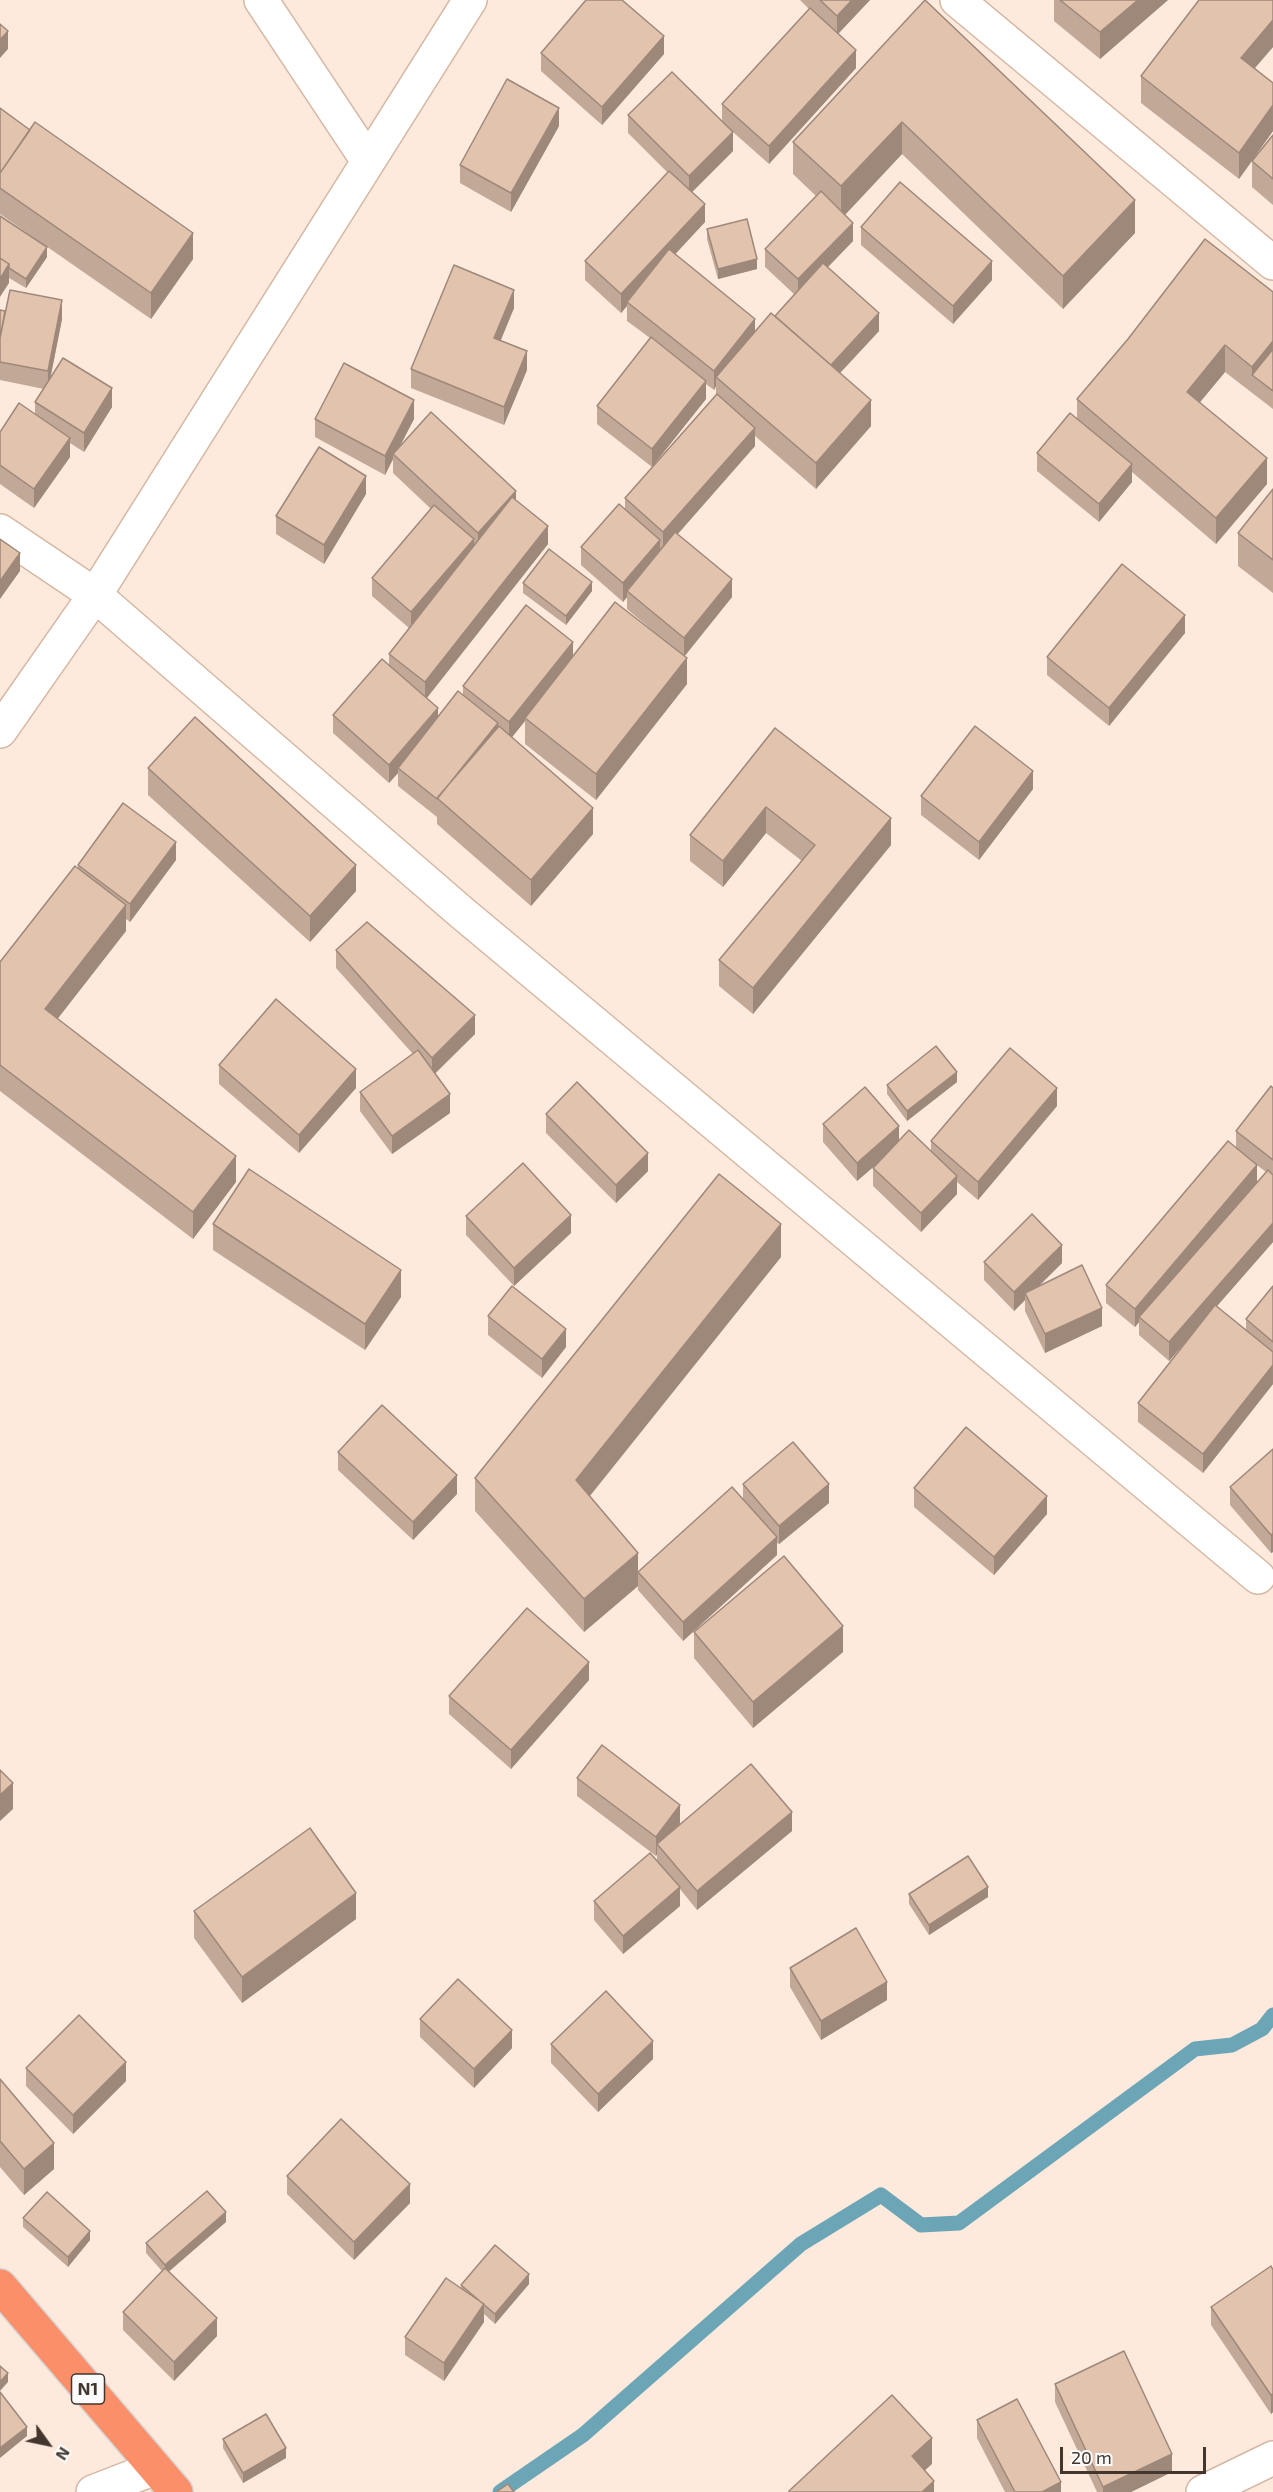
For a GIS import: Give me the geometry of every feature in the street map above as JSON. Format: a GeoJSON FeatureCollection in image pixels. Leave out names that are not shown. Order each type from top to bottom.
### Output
{"type":"FeatureCollection","features":[{"type":"Feature","properties":{"kind":"highway","name":"N1"},"geometry":{"type":"LineString","coordinates":[[0,2286],[165,2480]]}},
{"type":"Feature","properties":{"kind":"street"},"geometry":{"type":"LineString","coordinates":[[261,0],[368,161]]}},
{"type":"Feature","properties":{"kind":"street"},"geometry":{"type":"LineString","coordinates":[[0,731],[95,595],[470,0]]}},
{"type":"Feature","properties":{"kind":"street"},"geometry":{"type":"LineString","coordinates":[[974,5],[1273,263]]}},
{"type":"Feature","properties":{"kind":"street"},"geometry":{"type":"LineString","coordinates":[[0,531],[95,595],[461,912],[1258,1578]]}},
{"type":"Feature","properties":{"kind":"street"},"geometry":{"type":"LineString","coordinates":[[1203,2492],[1273,2458]]}},
{"type":"Feature","properties":{"kind":"street"},"geometry":{"type":"LineString","coordinates":[[93,2492],[165,2480]]}},
{"type":"Feature","properties":{"kind":"building"},"geometry":{"type":"Polygon","coordinates":[[[586,0],[622,0],[664,36],[602,107],[541,53],[586,0]]]}},
{"type":"Feature","properties":{"kind":"building"},"geometry":{"type":"Polygon","coordinates":[[[820,0],[852,0],[837,16],[820,0]]]}},
{"type":"Feature","properties":{"kind":"building"},"geometry":{"type":"Polygon","coordinates":[[[925,0],[1135,200],[1063,276],[902,122],[841,186],[793,142],[925,0]]]}},
{"type":"Feature","properties":{"kind":"building"},"geometry":{"type":"Polygon","coordinates":[[[1060,0],[1138,0],[1100,32],[1060,0]]]}},
{"type":"Feature","properties":{"kind":"building"},"geometry":{"type":"Polygon","coordinates":[[[1199,0],[1273,0],[1273,20],[1241,58],[1273,83],[1273,105],[1239,153],[1141,76],[1199,0]]]}},
{"type":"Feature","properties":{"kind":"building"},"geometry":{"type":"Polygon","coordinates":[[[810,8],[856,50],[769,146],[722,104],[810,8]]]}},
{"type":"Feature","properties":{"kind":"building"},"geometry":{"type":"Polygon","coordinates":[[[0,24],[8,31],[0,40],[0,24]]]}},
{"type":"Feature","properties":{"kind":"building"},"geometry":{"type":"Polygon","coordinates":[[[672,72],[733,132],[689,176],[628,115],[672,72]]]}},
{"type":"Feature","properties":{"kind":"building"},"geometry":{"type":"Polygon","coordinates":[[[507,79],[559,108],[511,193],[460,165],[507,79]]]}},
{"type":"Feature","properties":{"kind":"building"},"geometry":{"type":"Polygon","coordinates":[[[0,108],[30,130],[0,173],[0,108]]]}},
{"type":"Feature","properties":{"kind":"building"},"geometry":{"type":"Polygon","coordinates":[[[35,122],[193,233],[151,293],[0,188],[0,173],[35,122]]]}},
{"type":"Feature","properties":{"kind":"building"},"geometry":{"type":"Polygon","coordinates":[[[1273,135],[1273,179],[1252,161],[1273,135]]]}},
{"type":"Feature","properties":{"kind":"building"},"geometry":{"type":"Polygon","coordinates":[[[669,171],[705,204],[621,294],[585,261],[669,171]]]}},
{"type":"Feature","properties":{"kind":"building"},"geometry":{"type":"Polygon","coordinates":[[[900,182],[992,261],[953,306],[861,227],[900,182]]]}},
{"type":"Feature","properties":{"kind":"building"},"geometry":{"type":"Polygon","coordinates":[[[821,191],[853,223],[798,279],[765,249],[821,191]]]}},
{"type":"Feature","properties":{"kind":"building"},"geometry":{"type":"Polygon","coordinates":[[[0,216],[47,247],[26,279],[9,268],[9,264],[0,258],[0,216]]]}},
{"type":"Feature","properties":{"kind":"building"},"geometry":{"type":"Polygon","coordinates":[[[747,219],[757,259],[718,269],[707,229],[747,219]]]}},
{"type":"Feature","properties":{"kind":"building"},"geometry":{"type":"Polygon","coordinates":[[[1205,239],[1273,292],[1273,341],[1252,367],[1225,345],[1187,392],[1267,458],[1216,518],[1077,399],[1128,339],[1205,239]]]}},
{"type":"Feature","properties":{"kind":"building"},"geometry":{"type":"Polygon","coordinates":[[[669,249],[755,319],[714,371],[627,302],[669,249]]]}},
{"type":"Feature","properties":{"kind":"building"},"geometry":{"type":"Polygon","coordinates":[[[0,258],[9,264],[0,279],[0,258]]]}},
{"type":"Feature","properties":{"kind":"building"},"geometry":{"type":"Polygon","coordinates":[[[823,263],[879,313],[831,365],[775,316],[823,263]]]}},
{"type":"Feature","properties":{"kind":"building"},"geometry":{"type":"Polygon","coordinates":[[[454,265],[514,290],[494,338],[527,351],[504,407],[411,369],[454,265]]]}},
{"type":"Feature","properties":{"kind":"building"},"geometry":{"type":"Polygon","coordinates":[[[10,290],[62,300],[48,371],[0,362],[0,338],[10,290]]]}},
{"type":"Feature","properties":{"kind":"building"},"geometry":{"type":"Polygon","coordinates":[[[0,310],[5,311],[0,338],[0,310]]]}},
{"type":"Feature","properties":{"kind":"building"},"geometry":{"type":"Polygon","coordinates":[[[771,313],[871,400],[816,463],[716,377],[771,313]]]}},
{"type":"Feature","properties":{"kind":"building"},"geometry":{"type":"Polygon","coordinates":[[[651,337],[706,381],[652,449],[597,406],[651,337]]]}},
{"type":"Feature","properties":{"kind":"building"},"geometry":{"type":"Polygon","coordinates":[[[1273,349],[1273,391],[1252,375],[1273,349]]]}},
{"type":"Feature","properties":{"kind":"building"},"geometry":{"type":"Polygon","coordinates":[[[63,358],[112,388],[84,433],[35,402],[63,358]]]}},
{"type":"Feature","properties":{"kind":"building"},"geometry":{"type":"Polygon","coordinates":[[[344,363],[414,400],[385,456],[315,419],[344,363]]]}},
{"type":"Feature","properties":{"kind":"building"},"geometry":{"type":"Polygon","coordinates":[[[717,394],[755,428],[663,532],[625,498],[717,394]]]}},
{"type":"Feature","properties":{"kind":"building"},"geometry":{"type":"Polygon","coordinates":[[[19,403],[70,438],[34,489],[0,465],[0,432],[19,403]]]}},
{"type":"Feature","properties":{"kind":"building"},"geometry":{"type":"Polygon","coordinates":[[[431,412],[516,491],[478,533],[393,454],[431,412]]]}},
{"type":"Feature","properties":{"kind":"building"},"geometry":{"type":"Polygon","coordinates":[[[1070,413],[1132,464],[1099,504],[1037,453],[1070,413]]]}},
{"type":"Feature","properties":{"kind":"building"},"geometry":{"type":"Polygon","coordinates":[[[319,447],[366,476],[324,545],[276,516],[319,447]]]}},
{"type":"Feature","properties":{"kind":"building"},"geometry":{"type":"Polygon","coordinates":[[[1273,489],[1273,560],[1238,533],[1273,489]]]}},
{"type":"Feature","properties":{"kind":"building"},"geometry":{"type":"Polygon","coordinates":[[[512,497],[548,526],[425,682],[389,654],[512,497]]]}},
{"type":"Feature","properties":{"kind":"building"},"geometry":{"type":"Polygon","coordinates":[[[619,504],[660,540],[623,583],[581,547],[619,504]]]}},
{"type":"Feature","properties":{"kind":"building"},"geometry":{"type":"Polygon","coordinates":[[[434,505],[474,539],[411,612],[372,578],[434,505]]]}},
{"type":"Feature","properties":{"kind":"building"},"geometry":{"type":"Polygon","coordinates":[[[675,532],[732,579],[684,638],[627,591],[675,532]]]}},
{"type":"Feature","properties":{"kind":"building"},"geometry":{"type":"Polygon","coordinates":[[[0,539],[20,553],[0,581],[0,539]]]}},
{"type":"Feature","properties":{"kind":"building"},"geometry":{"type":"Polygon","coordinates":[[[549,549],[592,582],[566,616],[523,583],[549,549]]]}},
{"type":"Feature","properties":{"kind":"building"},"geometry":{"type":"Polygon","coordinates":[[[1122,564],[1185,615],[1109,708],[1047,657],[1122,564]]]}},
{"type":"Feature","properties":{"kind":"building"},"geometry":{"type":"Polygon","coordinates":[[[615,602],[687,658],[596,774],[525,718],[615,602]]]}},
{"type":"Feature","properties":{"kind":"building"},"geometry":{"type":"Polygon","coordinates":[[[526,605],[573,642],[509,722],[463,686],[526,605]]]}},
{"type":"Feature","properties":{"kind":"building"},"geometry":{"type":"Polygon","coordinates":[[[382,659],[438,708],[389,765],[333,715],[382,659]]]}},
{"type":"Feature","properties":{"kind":"building"},"geometry":{"type":"Polygon","coordinates":[[[458,691],[498,723],[437,799],[398,768],[458,691]]]}},
{"type":"Feature","properties":{"kind":"building"},"geometry":{"type":"Polygon","coordinates":[[[195,717],[356,865],[310,916],[148,768],[195,717]]]}},
{"type":"Feature","properties":{"kind":"building"},"geometry":{"type":"Polygon","coordinates":[[[499,726],[593,808],[531,880],[437,798],[499,726]]]}},
{"type":"Feature","properties":{"kind":"building"},"geometry":{"type":"Polygon","coordinates":[[[975,726],[1033,771],[979,842],[921,796],[975,726]]]}},
{"type":"Feature","properties":{"kind":"building"},"geometry":{"type":"Polygon","coordinates":[[[775,728],[891,818],[753,988],[719,960],[815,845],[766,807],[723,861],[690,835],[775,728]]]}},
{"type":"Feature","properties":{"kind":"building"},"geometry":{"type":"Polygon","coordinates":[[[123,803],[176,842],[130,904],[78,865],[123,803]]]}},
{"type":"Feature","properties":{"kind":"building"},"geometry":{"type":"Polygon","coordinates":[[[75,866],[126,905],[45,1009],[236,1156],[193,1212],[0,1065],[0,962],[75,866]]]}},
{"type":"Feature","properties":{"kind":"building"},"geometry":{"type":"Polygon","coordinates":[[[367,922],[475,1015],[432,1058],[336,950],[367,922]]]}},
{"type":"Feature","properties":{"kind":"building"},"geometry":{"type":"Polygon","coordinates":[[[276,999],[356,1069],[299,1135],[219,1065],[276,999]]]}},
{"type":"Feature","properties":{"kind":"building"},"geometry":{"type":"Polygon","coordinates":[[[936,1046],[957,1072],[907,1111],[887,1085],[936,1046]]]}},
{"type":"Feature","properties":{"kind":"building"},"geometry":{"type":"Polygon","coordinates":[[[1010,1048],[1057,1088],[978,1182],[931,1141],[1010,1048]]]}},
{"type":"Feature","properties":{"kind":"building"},"geometry":{"type":"Polygon","coordinates":[[[418,1050],[450,1094],[392,1136],[360,1092],[418,1050]]]}},
{"type":"Feature","properties":{"kind":"building"},"geometry":{"type":"Polygon","coordinates":[[[577,1082],[648,1153],[616,1185],[546,1114],[577,1082]]]}},
{"type":"Feature","properties":{"kind":"building"},"geometry":{"type":"Polygon","coordinates":[[[1271,1086],[1273,1088],[1273,1160],[1236,1131],[1271,1086]]]}},
{"type":"Feature","properties":{"kind":"building"},"geometry":{"type":"Polygon","coordinates":[[[865,1087],[899,1126],[857,1163],[823,1124],[865,1087]]]}},
{"type":"Feature","properties":{"kind":"building"},"geometry":{"type":"Polygon","coordinates":[[[909,1130],[957,1176],[921,1213],[873,1168],[909,1130]]]}},
{"type":"Feature","properties":{"kind":"building"},"geometry":{"type":"Polygon","coordinates":[[[1228,1141],[1257,1165],[1135,1309],[1106,1285],[1228,1141]]]}},
{"type":"Feature","properties":{"kind":"building"},"geometry":{"type":"Polygon","coordinates":[[[523,1163],[571,1215],[514,1268],[466,1216],[523,1163]]]}},
{"type":"Feature","properties":{"kind":"building"},"geometry":{"type":"Polygon","coordinates":[[[249,1169],[401,1270],[365,1324],[213,1224],[249,1169]]]}},
{"type":"Feature","properties":{"kind":"building"},"geometry":{"type":"Polygon","coordinates":[[[1268,1170],[1273,1175],[1273,1223],[1169,1342],[1139,1317],[1268,1170]]]}},
{"type":"Feature","properties":{"kind":"building"},"geometry":{"type":"Polygon","coordinates":[[[719,1174],[781,1224],[576,1480],[638,1553],[584,1599],[475,1478],[719,1174]]]}},
{"type":"Feature","properties":{"kind":"building"},"geometry":{"type":"Polygon","coordinates":[[[1032,1214],[1062,1245],[1014,1292],[984,1262],[1032,1214]]]}},
{"type":"Feature","properties":{"kind":"building"},"geometry":{"type":"Polygon","coordinates":[[[1082,1265],[1102,1308],[1045,1334],[1025,1293],[1082,1265]]]}},
{"type":"Feature","properties":{"kind":"building"},"geometry":{"type":"Polygon","coordinates":[[[512,1286],[566,1329],[542,1359],[488,1316],[512,1286]]]}},
{"type":"Feature","properties":{"kind":"building"},"geometry":{"type":"Polygon","coordinates":[[[1273,1286],[1273,1342],[1246,1319],[1273,1286]]]}},
{"type":"Feature","properties":{"kind":"building"},"geometry":{"type":"Polygon","coordinates":[[[1215,1305],[1273,1352],[1273,1365],[1203,1454],[1138,1403],[1215,1305]]]}},
{"type":"Feature","properties":{"kind":"building"},"geometry":{"type":"Polygon","coordinates":[[[382,1405],[457,1475],[413,1522],[338,1452],[382,1405]]]}},
{"type":"Feature","properties":{"kind":"building"},"geometry":{"type":"Polygon","coordinates":[[[966,1427],[1047,1496],[994,1557],[914,1488],[966,1427]]]}},
{"type":"Feature","properties":{"kind":"building"},"geometry":{"type":"Polygon","coordinates":[[[793,1442],[829,1484],[779,1526],[743,1484],[793,1442]]]}},
{"type":"Feature","properties":{"kind":"building"},"geometry":{"type":"Polygon","coordinates":[[[1273,1449],[1273,1533],[1271,1535],[1230,1487],[1273,1449]]]}},
{"type":"Feature","properties":{"kind":"building"},"geometry":{"type":"Polygon","coordinates":[[[732,1487],[777,1537],[683,1622],[638,1572],[732,1487]]]}},
{"type":"Feature","properties":{"kind":"building"},"geometry":{"type":"Polygon","coordinates":[[[784,1556],[843,1626],[753,1702],[694,1632],[784,1556]]]}},
{"type":"Feature","properties":{"kind":"building"},"geometry":{"type":"Polygon","coordinates":[[[527,1608],[589,1662],[511,1750],[449,1696],[527,1608]]]}},
{"type":"Feature","properties":{"kind":"building"},"geometry":{"type":"Polygon","coordinates":[[[602,1745],[680,1805],[656,1837],[577,1778],[602,1745]]]}},
{"type":"Feature","properties":{"kind":"building"},"geometry":{"type":"Polygon","coordinates":[[[751,1764],[792,1812],[697,1891],[657,1844],[751,1764]]]}},
{"type":"Feature","properties":{"kind":"building"},"geometry":{"type":"Polygon","coordinates":[[[0,1770],[13,1783],[0,1795],[0,1770]]]}},
{"type":"Feature","properties":{"kind":"building"},"geometry":{"type":"Polygon","coordinates":[[[310,1828],[356,1893],[242,1977],[194,1911],[310,1828]]]}},
{"type":"Feature","properties":{"kind":"building"},"geometry":{"type":"Polygon","coordinates":[[[650,1853],[680,1887],[623,1936],[594,1901],[650,1853]]]}},
{"type":"Feature","properties":{"kind":"building"},"geometry":{"type":"Polygon","coordinates":[[[968,1856],[988,1887],[929,1925],[909,1894],[968,1856]]]}},
{"type":"Feature","properties":{"kind":"building"},"geometry":{"type":"Polygon","coordinates":[[[856,1928],[887,1982],[821,2021],[790,1968],[856,1928]]]}},
{"type":"Feature","properties":{"kind":"building"},"geometry":{"type":"Polygon","coordinates":[[[458,1979],[512,2030],[474,2069],[420,2019],[458,1979]]]}},
{"type":"Feature","properties":{"kind":"building"},"geometry":{"type":"Polygon","coordinates":[[[606,1991],[653,2041],[598,2094],[551,2044],[606,1991]]]}},
{"type":"Feature","properties":{"kind":"building"},"geometry":{"type":"Polygon","coordinates":[[[79,2015],[126,2062],[73,2115],[26,2068],[79,2015]]]}},
{"type":"Feature","properties":{"kind":"building"},"geometry":{"type":"Polygon","coordinates":[[[0,2079],[54,2143],[24,2169],[0,2141],[0,2079]]]}},
{"type":"Feature","properties":{"kind":"building"},"geometry":{"type":"Polygon","coordinates":[[[341,2119],[410,2184],[354,2242],[287,2176],[341,2119]]]}},
{"type":"Feature","properties":{"kind":"building"},"geometry":{"type":"Polygon","coordinates":[[[207,2191],[226,2212],[165,2265],[146,2243],[207,2191]]]}},
{"type":"Feature","properties":{"kind":"building"},"geometry":{"type":"Polygon","coordinates":[[[47,2192],[90,2231],[68,2257],[23,2218],[47,2192]]]}},
{"type":"Feature","properties":{"kind":"building"},"geometry":{"type":"Polygon","coordinates":[[[495,2245],[529,2274],[495,2314],[461,2285],[495,2245]]]}},
{"type":"Feature","properties":{"kind":"building"},"geometry":{"type":"Polygon","coordinates":[[[1271,2266],[1273,2270],[1273,2394],[1271,2395],[1211,2307],[1271,2266]]]}},
{"type":"Feature","properties":{"kind":"building"},"geometry":{"type":"Polygon","coordinates":[[[165,2268],[217,2318],[174,2362],[123,2312],[165,2268]]]}},
{"type":"Feature","properties":{"kind":"building"},"geometry":{"type":"Polygon","coordinates":[[[446,2278],[484,2304],[444,2363],[405,2337],[446,2278]]]}},
{"type":"Feature","properties":{"kind":"building"},"geometry":{"type":"Polygon","coordinates":[[[1124,2351],[1172,2454],[1103,2487],[1055,2384],[1124,2351]]]}},
{"type":"Feature","properties":{"kind":"building"},"geometry":{"type":"Polygon","coordinates":[[[0,2366],[8,2373],[0,2382],[0,2366]]]}},
{"type":"Feature","properties":{"kind":"building"},"geometry":{"type":"Polygon","coordinates":[[[0,2392],[27,2427],[0,2448],[0,2392]]]}},
{"type":"Feature","properties":{"kind":"building"},"geometry":{"type":"Polygon","coordinates":[[[892,2395],[932,2438],[912,2456],[934,2481],[922,2492],[789,2492],[789,2491],[892,2395]]]}},
{"type":"Feature","properties":{"kind":"building"},"geometry":{"type":"Polygon","coordinates":[[[1017,2399],[1061,2482],[1042,2492],[1015,2492],[977,2420],[1017,2399]]]}},
{"type":"Feature","properties":{"kind":"building"},"geometry":{"type":"Polygon","coordinates":[[[266,2414],[286,2448],[243,2473],[223,2439],[266,2414]]]}},
{"type":"Feature","properties":{"kind":"building"},"geometry":{"type":"Polygon","coordinates":[[[508,2484],[514,2492],[496,2492],[508,2484]]]}},
{"type":"Feature","properties":{"kind":"waterway"},"geometry":{"type":"LineString","coordinates":[[500,2492],[583,2435],[801,2244],[881,2195],[921,2225],[959,2223],[1195,2049],[1232,2045],[1262,2029],[1273,2015]]}}]}
